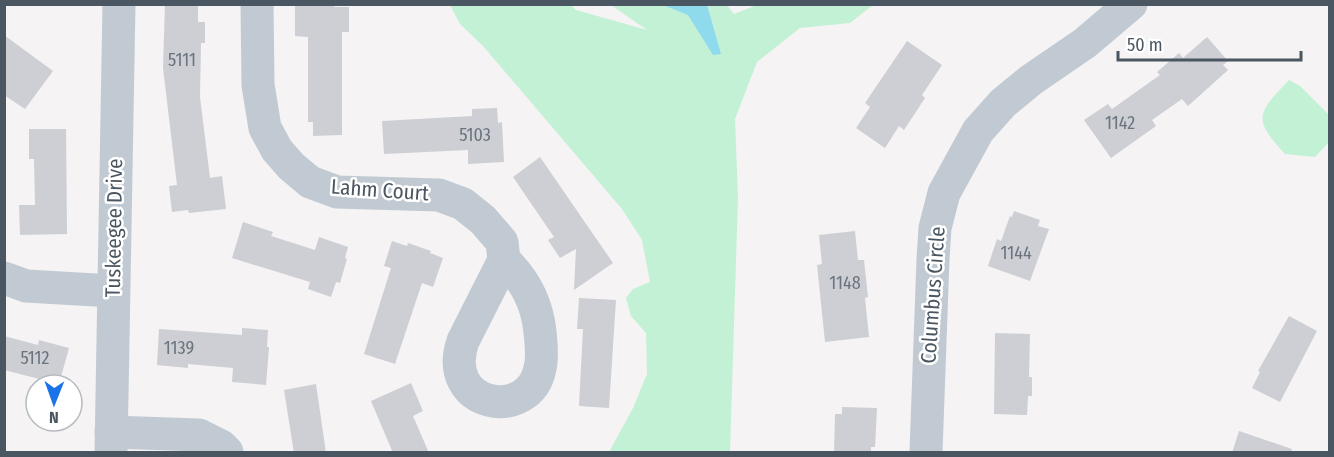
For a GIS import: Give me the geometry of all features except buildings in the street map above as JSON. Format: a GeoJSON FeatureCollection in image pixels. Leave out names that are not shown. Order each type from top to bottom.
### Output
{"type":"FeatureCollection","features":[{"type":"Feature","properties":{"kind":"street","name":"Tuskeegee Drive"},"geometry":{"type":"LineString","coordinates":[[111,442],[119,4]]}},
{"type":"Feature","properties":{"kind":"street","name":"Lahm Court"},"geometry":{"type":"LineString","coordinates":[[257,4],[258,85],[265,128],[277,150],[291,166],[310,182],[337,192],[439,195],[463,204],[483,220],[502,242],[504,260]]}},
{"type":"Feature","properties":{"kind":"street","name":"Columbus Circle"},"geometry":{"type":"LineString","coordinates":[[926,453],[935,228],[944,193],[978,131],[1003,103],[1030,80],[1085,43],[1131,4]]}},
{"type":"Feature","properties":{"kind":"street"},"geometry":{"type":"LineString","coordinates":[[4,278],[26,286],[113,291]]}},
{"type":"Feature","properties":{"kind":"street"},"geometry":{"type":"LineString","coordinates":[[111,442],[199,435],[221,446],[227,453]]}},
{"type":"Feature","properties":{"kind":"green space"},"geometry":{"type":"Polygon","coordinates":[[[450,5],[571,5],[576,10],[647,30],[611,5],[727,5],[734,14],[757,5],[873,5],[850,23],[800,28],[757,62],[735,119],[738,197],[730,452],[609,452],[633,408],[647,374],[646,333],[631,316],[626,298],[633,289],[650,282],[642,240],[622,209],[483,46],[460,24],[450,5]]]}},
{"type":"Feature","properties":{"kind":"green space"},"geometry":{"type":"Polygon","coordinates":[[[1289,80],[1300,86],[1329,115],[1329,142],[1315,157],[1285,154],[1263,124],[1265,109],[1289,80]]]}},
{"type":"Feature","properties":{"kind":"water"},"geometry":{"type":"Polygon","coordinates":[[[663,5],[707,5],[721,54],[713,55],[688,15],[663,5]]]}}]}
